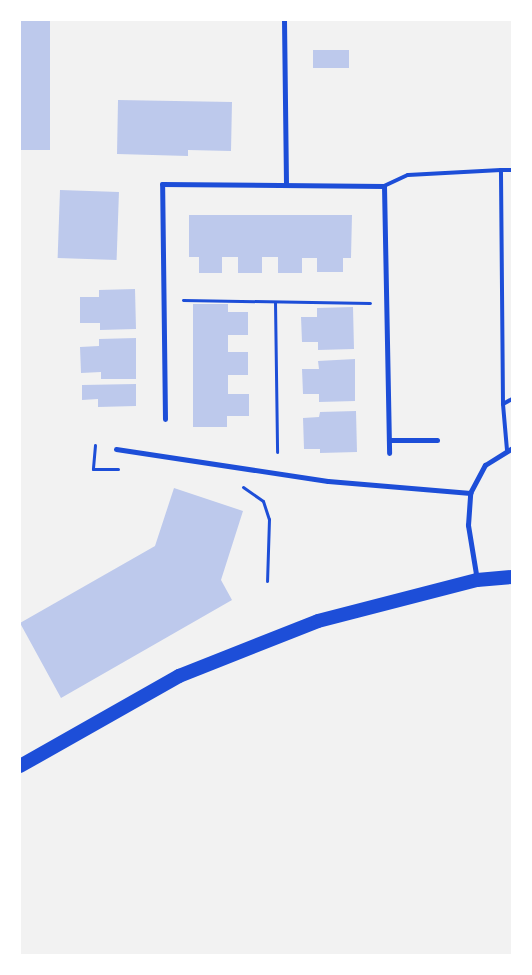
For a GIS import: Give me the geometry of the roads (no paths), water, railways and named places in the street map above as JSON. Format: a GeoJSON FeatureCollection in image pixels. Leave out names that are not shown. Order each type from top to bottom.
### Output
{"type":"FeatureCollection","features":[{"type":"Feature","properties":{"kind":"highway"},"geometry":{"type":"LineString","coordinates":[[20,766],[179,676],[318,621],[477,580],[512,577]]}},
{"type":"Feature","properties":{"kind":"street"},"geometry":{"type":"LineString","coordinates":[[284,20],[286,185]]}},
{"type":"Feature","properties":{"kind":"street"},"geometry":{"type":"LineString","coordinates":[[165,419],[162,184],[384,186],[389,453]]}},
{"type":"Feature","properties":{"kind":"street"},"geometry":{"type":"LineString","coordinates":[[388,440],[437,440]]}},
{"type":"Feature","properties":{"kind":"street"},"geometry":{"type":"LineString","coordinates":[[116,449],[328,481],[470,493]]}},
{"type":"Feature","properties":{"kind":"street"},"geometry":{"type":"LineString","coordinates":[[477,580],[468,526],[470,493],[485,465],[510,449]]}},
{"type":"Feature","properties":{"kind":"lane"},"geometry":{"type":"LineString","coordinates":[[501,170],[503,404],[510,449]]}},
{"type":"Feature","properties":{"kind":"lane"},"geometry":{"type":"LineString","coordinates":[[384,186],[408,175],[512,170]]}},
{"type":"Feature","properties":{"kind":"lane"},"geometry":{"type":"LineString","coordinates":[[503,404],[512,399]]}}]}
